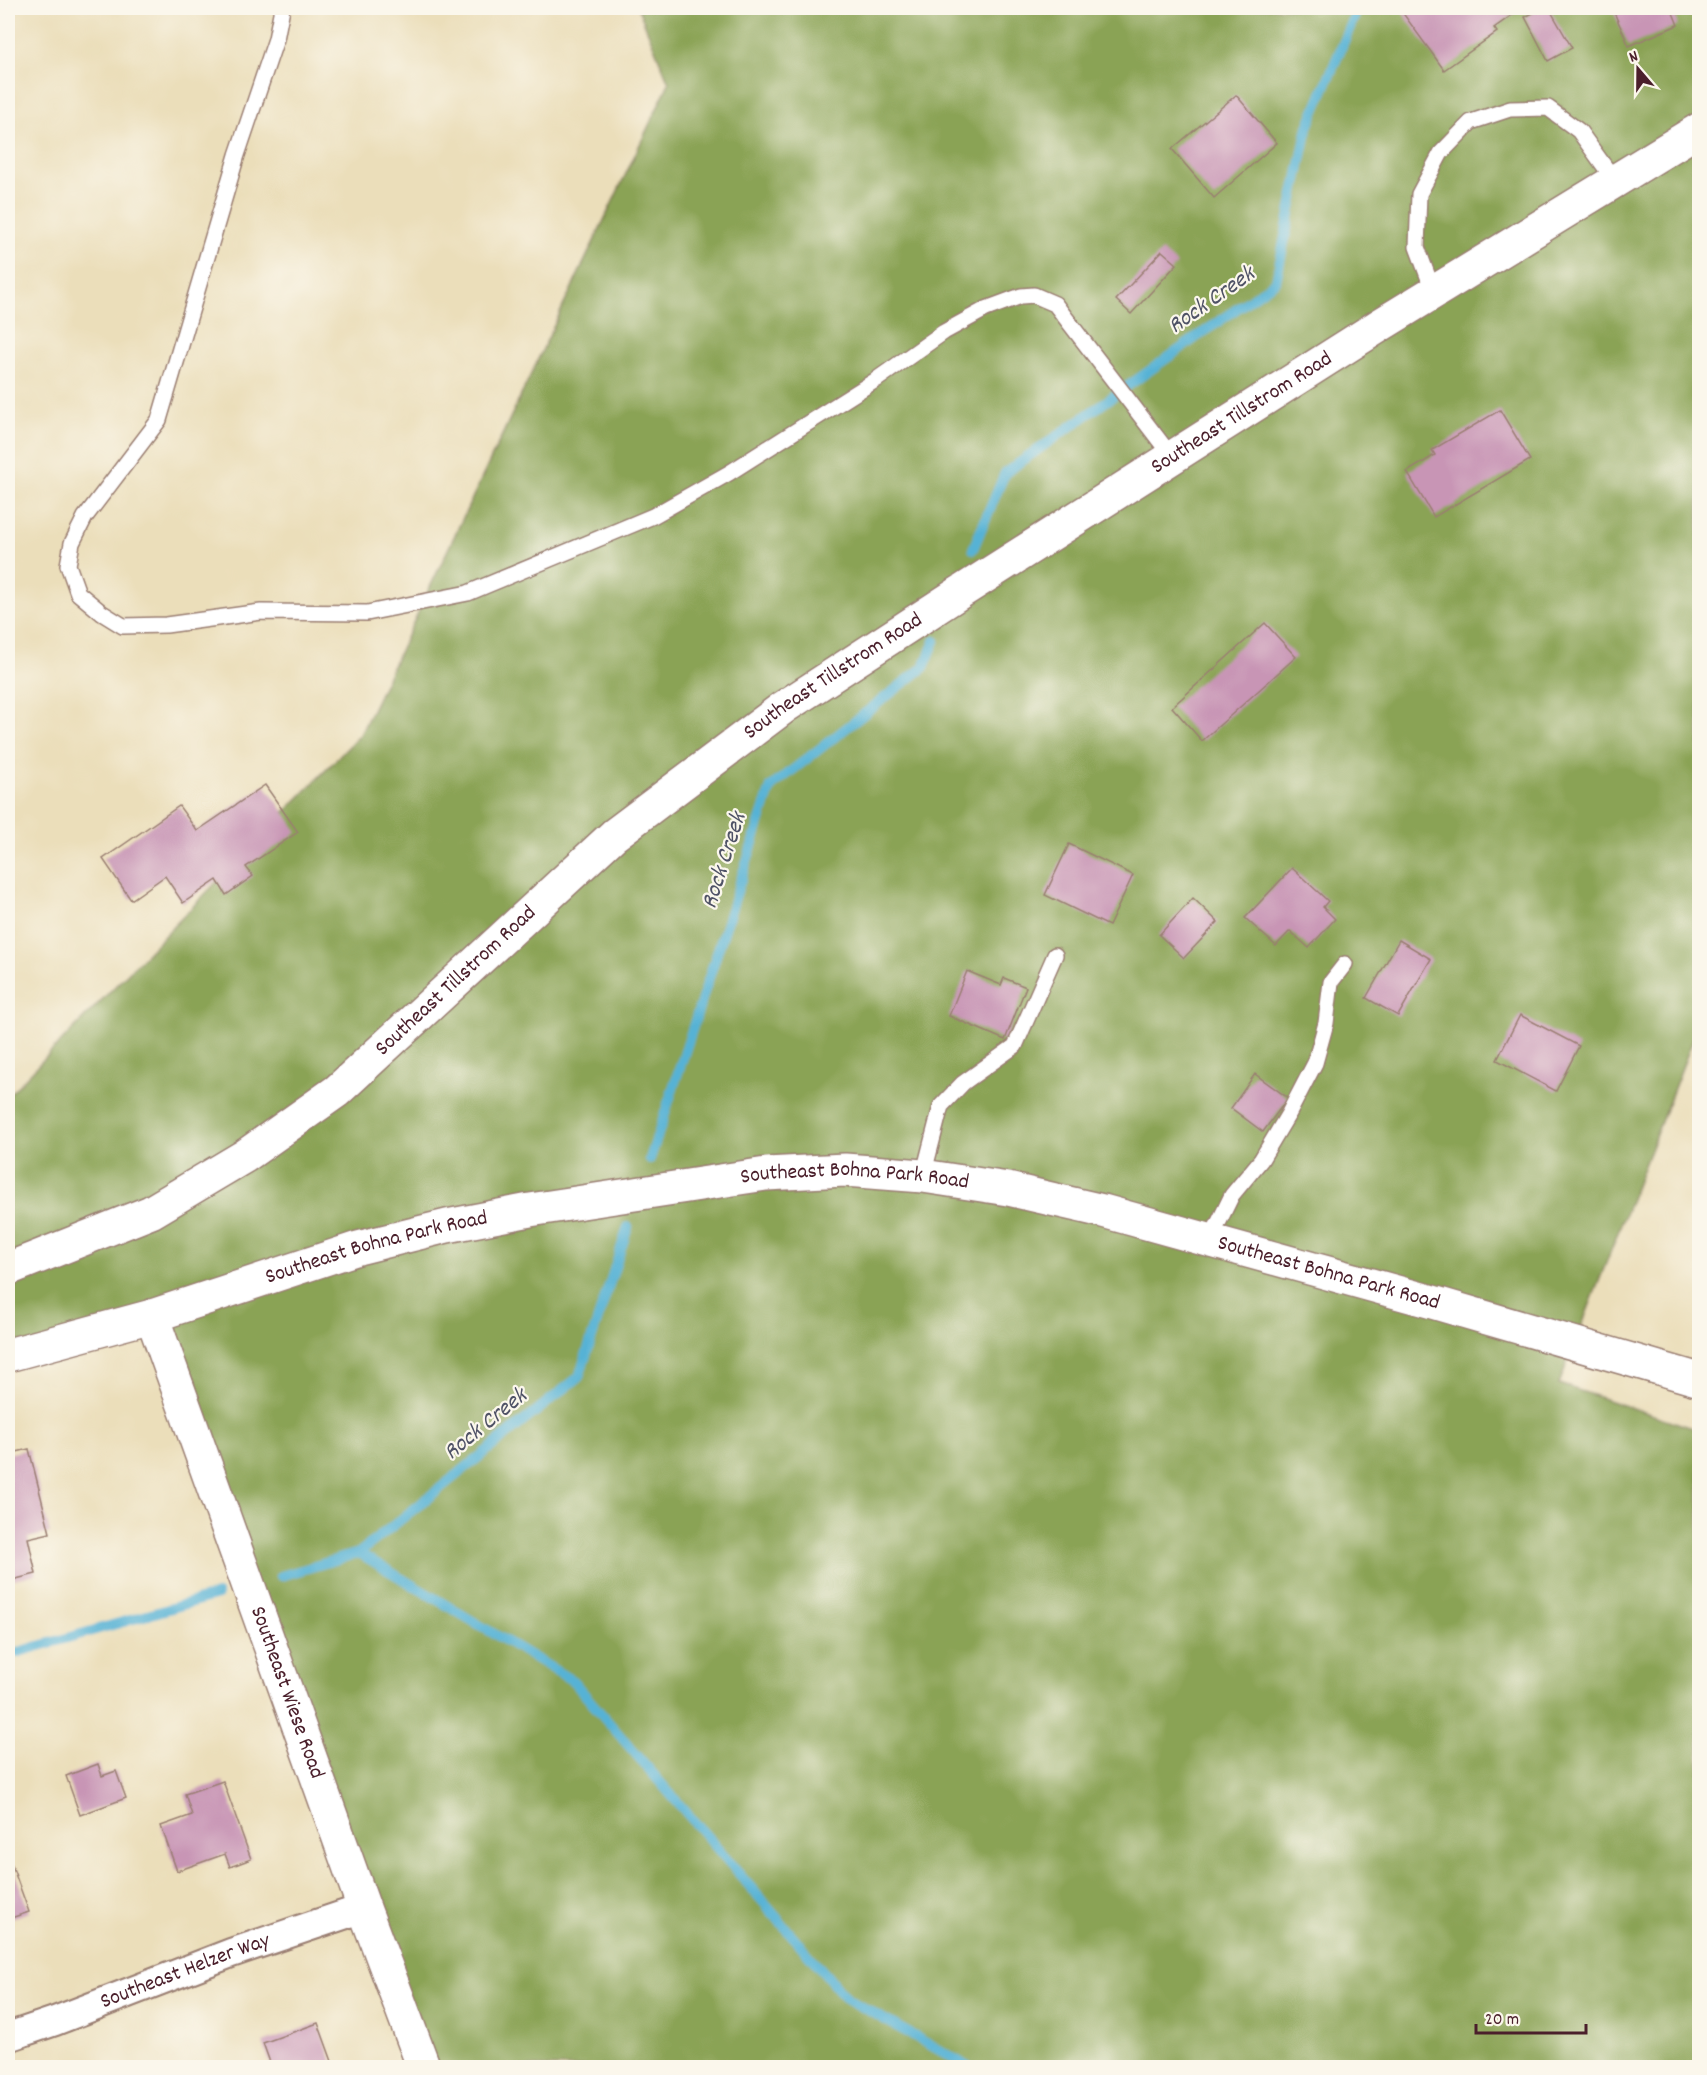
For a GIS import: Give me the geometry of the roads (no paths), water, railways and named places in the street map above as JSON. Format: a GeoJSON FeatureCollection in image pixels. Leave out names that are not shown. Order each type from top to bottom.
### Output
{"type":"FeatureCollection","features":[{"type":"Feature","properties":{"kind":"street","name":"Southeast Tillstrom Road"},"geometry":{"type":"LineString","coordinates":[[8,1269],[151,1212],[245,1156],[336,1091],[614,836],[783,707],[1172,457],[1700,129]]}},
{"type":"Feature","properties":{"kind":"street","name":"Southeast Bohna Park Road"},"geometry":{"type":"LineString","coordinates":[[8,1355],[152,1316],[358,1248],[447,1226],[530,1210],[766,1174],[845,1170],[923,1176],[1008,1190],[1103,1210],[1440,1304],[1700,1380]]}},
{"type":"Feature","properties":{"kind":"street","name":"Southeast Wiese Road"},"geometry":{"type":"LineString","coordinates":[[152,1316],[364,1908],[424,2067]]}},
{"type":"Feature","properties":{"kind":"street","name":"Southeast Helzer Way"},"geometry":{"type":"LineString","coordinates":[[8,2037],[231,1953],[364,1908]]}},
{"type":"Feature","properties":{"kind":"lane"},"geometry":{"type":"LineString","coordinates":[[282,8],[276,39],[237,155],[159,420],[85,517],[72,543],[68,564],[78,592],[102,613],[123,626],[166,625],[261,612],[368,613],[468,593],[653,516],[729,473],[876,380],[944,333],[986,309],[1021,296],[1034,295],[1055,304],[1172,457]]}},
{"type":"Feature","properties":{"kind":"lane"},"geometry":{"type":"LineString","coordinates":[[1434,293],[1417,247],[1419,194],[1441,153],[1471,122],[1510,109],[1548,108],[1579,131],[1615,181]]}},
{"type":"Feature","properties":{"kind":"lane"},"geometry":{"type":"LineString","coordinates":[[923,1176],[941,1106],[963,1083],[1015,1046],[1055,955]]}},
{"type":"Feature","properties":{"kind":"lane"},"geometry":{"type":"LineString","coordinates":[[1210,1240],[1233,1195],[1261,1160],[1315,1063],[1326,1023],[1331,982],[1345,964]]}},
{"type":"Feature","properties":{"kind":"waterway","name":"Rock Creek"},"geometry":{"type":"LineString","coordinates":[[973,549],[1005,473],[1276,281],[1308,127],[1358,8]]}},
{"type":"Feature","properties":{"kind":"waterway","name":"Rock Creek"},"geometry":{"type":"LineString","coordinates":[[650,1159],[771,787],[924,667],[935,641]]}},
{"type":"Feature","properties":{"kind":"waterway","name":"Rock Creek"},"geometry":{"type":"LineString","coordinates":[[281,1576],[359,1553],[579,1377],[628,1227]]}},
{"type":"Feature","properties":{"kind":"waterway"},"geometry":{"type":"LineString","coordinates":[[359,1553],[573,1681],[846,1998],[971,2068]]}},
{"type":"Feature","properties":{"kind":"waterway","name":"Rock Creek"},"geometry":{"type":"LineString","coordinates":[[8,1655],[217,1595]]}}]}
